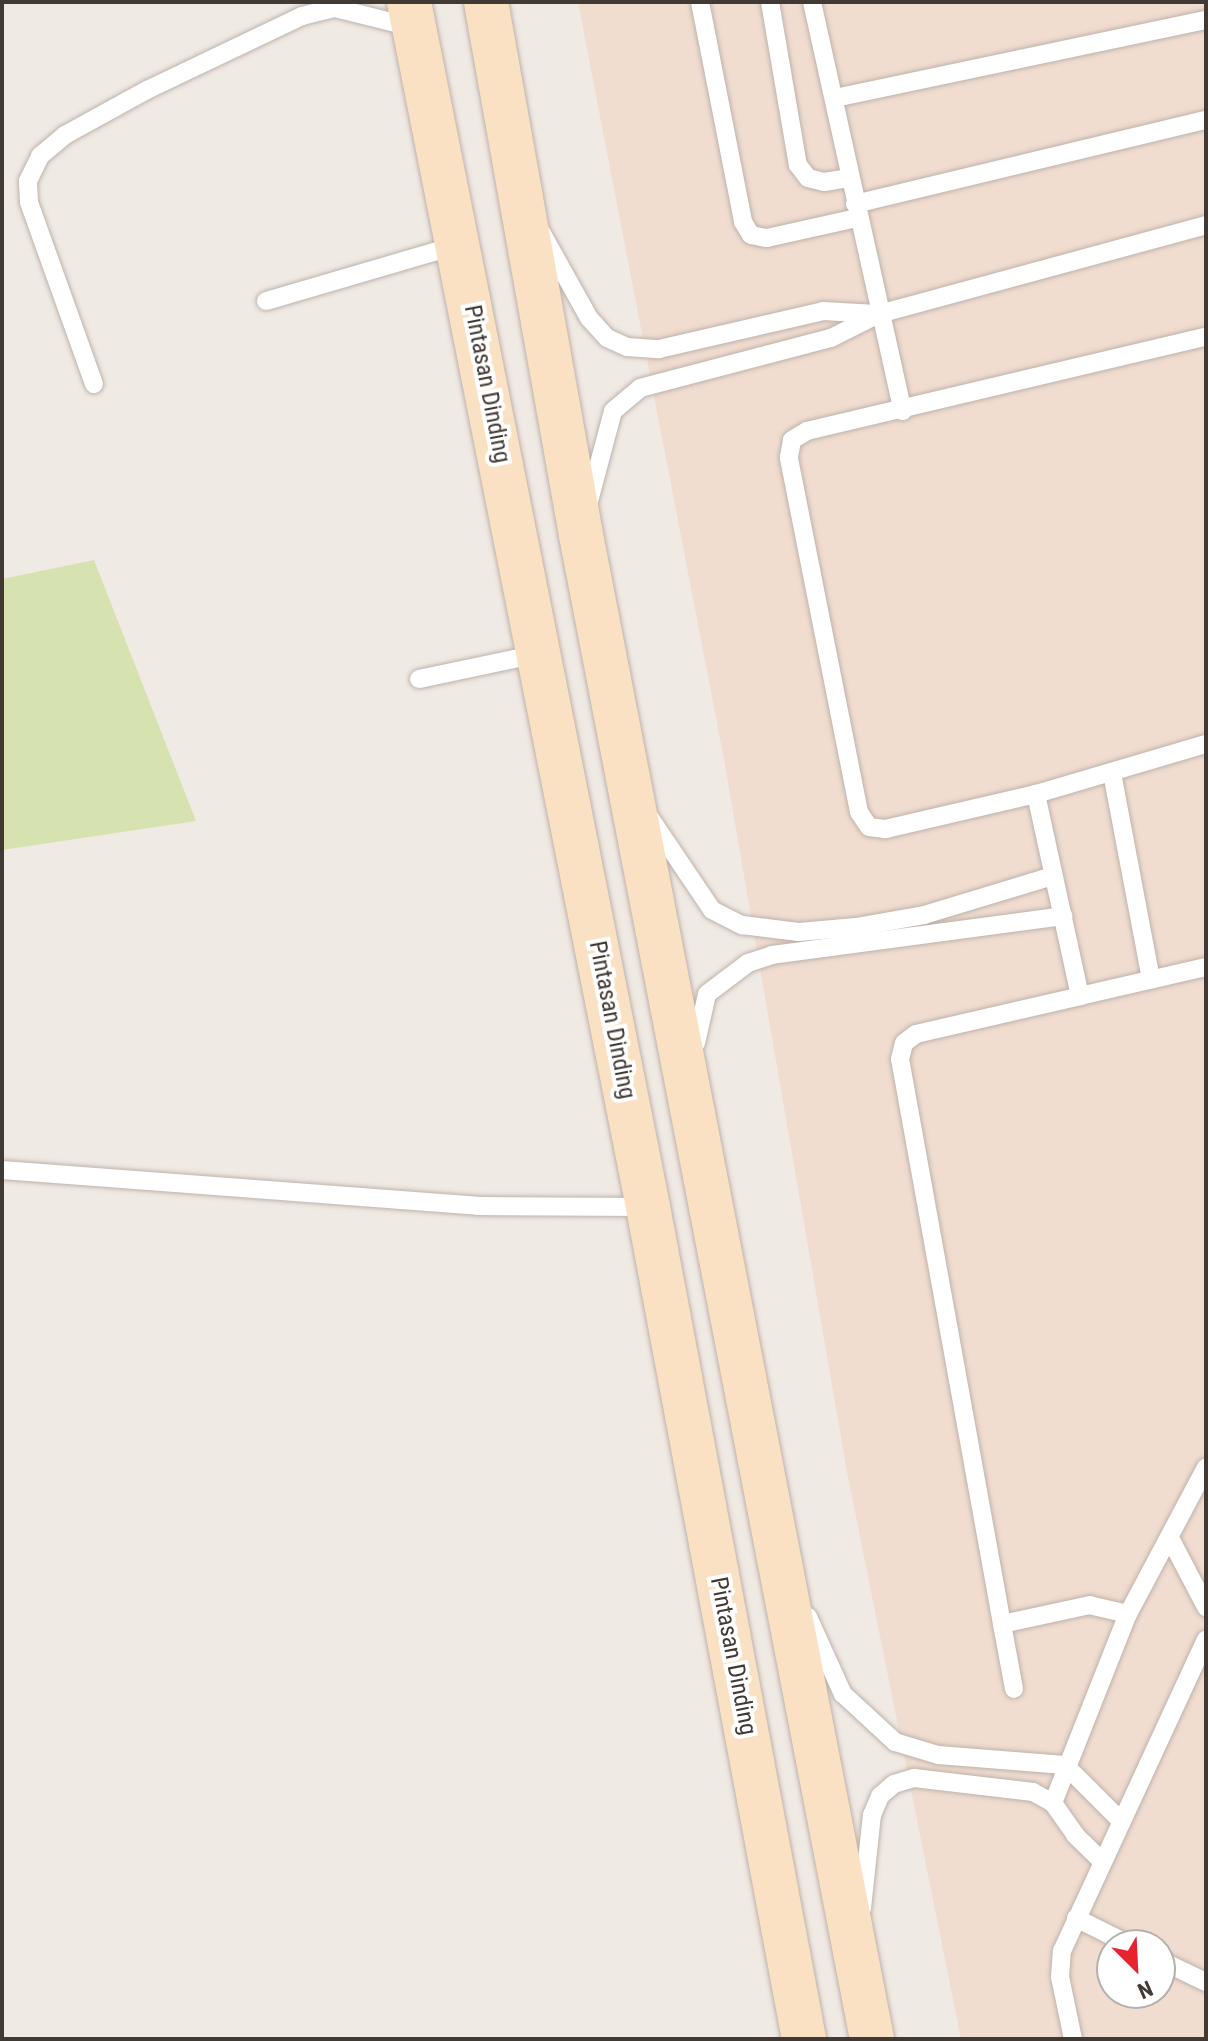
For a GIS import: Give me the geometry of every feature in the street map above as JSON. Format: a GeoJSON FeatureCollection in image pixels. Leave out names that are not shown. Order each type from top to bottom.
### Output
{"type":"FeatureCollection","features":[{"type":"Feature","properties":{"kind":"main road"},"geometry":{"type":"LineString","coordinates":[[486,2],[581,535],[773,1542],[857,1951],[872,2039]]}},
{"type":"Feature","properties":{"kind":"main road","name":"Pintasan Dinding"},"geometry":{"type":"LineString","coordinates":[[412,15],[460,245],[648,1207],[804,2039]]}},
{"type":"Feature","properties":{"kind":"lane"},"geometry":{"type":"LineString","coordinates":[[700,2],[743,222],[751,235],[767,238],[856,211],[1206,120]]}},
{"type":"Feature","properties":{"kind":"lane"},"geometry":{"type":"LineString","coordinates":[[770,2],[798,165],[816,180],[850,178]]}},
{"type":"Feature","properties":{"kind":"lane"},"geometry":{"type":"LineString","coordinates":[[814,2],[856,211],[903,411]]}},
{"type":"Feature","properties":{"kind":"lane"},"geometry":{"type":"LineString","coordinates":[[835,98],[1206,18],[1203,2]]}},
{"type":"Feature","properties":{"kind":"lane"},"geometry":{"type":"LineString","coordinates":[[94,384],[29,202],[28,181],[40,156],[65,135],[147,90],[302,16],[334,5],[412,15]]}},
{"type":"Feature","properties":{"kind":"lane"},"geometry":{"type":"LineString","coordinates":[[519,191],[589,318],[607,338],[627,347],[659,349],[823,311],[879,314]]}},
{"type":"Feature","properties":{"kind":"lane"},"geometry":{"type":"LineString","coordinates":[[581,535],[613,411],[626,396],[640,388],[831,338],[879,314],[1206,225]]}},
{"type":"Feature","properties":{"kind":"lane"},"geometry":{"type":"LineString","coordinates":[[266,301],[460,245]]}},
{"type":"Feature","properties":{"kind":"lane"},"geometry":{"type":"LineString","coordinates":[[1206,337],[903,411],[807,431],[792,440],[789,457],[859,812],[869,827],[885,829],[1036,794],[1206,744]]}},
{"type":"Feature","properties":{"kind":"lane"},"geometry":{"type":"LineString","coordinates":[[419,679],[540,653]]}},
{"type":"Feature","properties":{"kind":"lane"},"geometry":{"type":"LineString","coordinates":[[1112,773],[1151,979]]}},
{"type":"Feature","properties":{"kind":"lane"},"geometry":{"type":"LineString","coordinates":[[631,789],[712,910],[742,925],[799,932],[856,927],[924,915],[1053,876]]}},
{"type":"Feature","properties":{"kind":"lane"},"geometry":{"type":"LineString","coordinates":[[1036,794],[1080,996]]}},
{"type":"Feature","properties":{"kind":"lane"},"geometry":{"type":"LineString","coordinates":[[694,1131],[696,1022],[707,994],[727,974],[772,955],[1063,916]]}},
{"type":"Feature","properties":{"kind":"lane"},"geometry":{"type":"LineString","coordinates":[[1014,1689],[900,1059],[904,1043],[916,1034],[1206,967]]}},
{"type":"Feature","properties":{"kind":"lane"},"geometry":{"type":"LineString","coordinates":[[2,1170],[478,1206],[648,1207]]}},
{"type":"Feature","properties":{"kind":"lane"},"geometry":{"type":"LineString","coordinates":[[1053,1803],[1065,1765],[1128,1614],[1171,1540],[1206,1467]]}},
{"type":"Feature","properties":{"kind":"lane"},"geometry":{"type":"LineString","coordinates":[[1171,1540],[1206,1607]]}},
{"type":"Feature","properties":{"kind":"lane"},"geometry":{"type":"LineString","coordinates":[[773,1542],[843,1694],[895,1742],[938,1755],[1065,1765],[1121,1821]]}},
{"type":"Feature","properties":{"kind":"lane"},"geometry":{"type":"LineString","coordinates":[[1002,1624],[1090,1605],[1128,1614]]}},
{"type":"Feature","properties":{"kind":"lane"},"geometry":{"type":"LineString","coordinates":[[1073,2039],[1060,1977],[1062,1951],[1206,1640]]}},
{"type":"Feature","properties":{"kind":"lane"},"geometry":{"type":"LineString","coordinates":[[857,1951],[872,1815],[880,1796],[894,1784],[914,1778],[1033,1792],[1053,1803],[1075,1835],[1102,1861]]}},
{"type":"Feature","properties":{"kind":"lane"},"geometry":{"type":"LineString","coordinates":[[1076,1918],[1098,1929]]}},
{"type":"Feature","properties":{"kind":"lane"},"geometry":{"type":"LineString","coordinates":[[1176,1968],[1206,1982]]}},
{"type":"Feature","properties":{"kind":"shaded area"},"geometry":{"type":"Polygon","coordinates":[[[578,2],[1206,2],[1206,2039],[961,2039],[847,1472],[723,754],[578,2]]]}},
{"type":"Feature","properties":{"kind":"green space"},"geometry":{"type":"Polygon","coordinates":[[[94,560],[196,821],[2,850],[2,579],[94,560]]]}}]}
